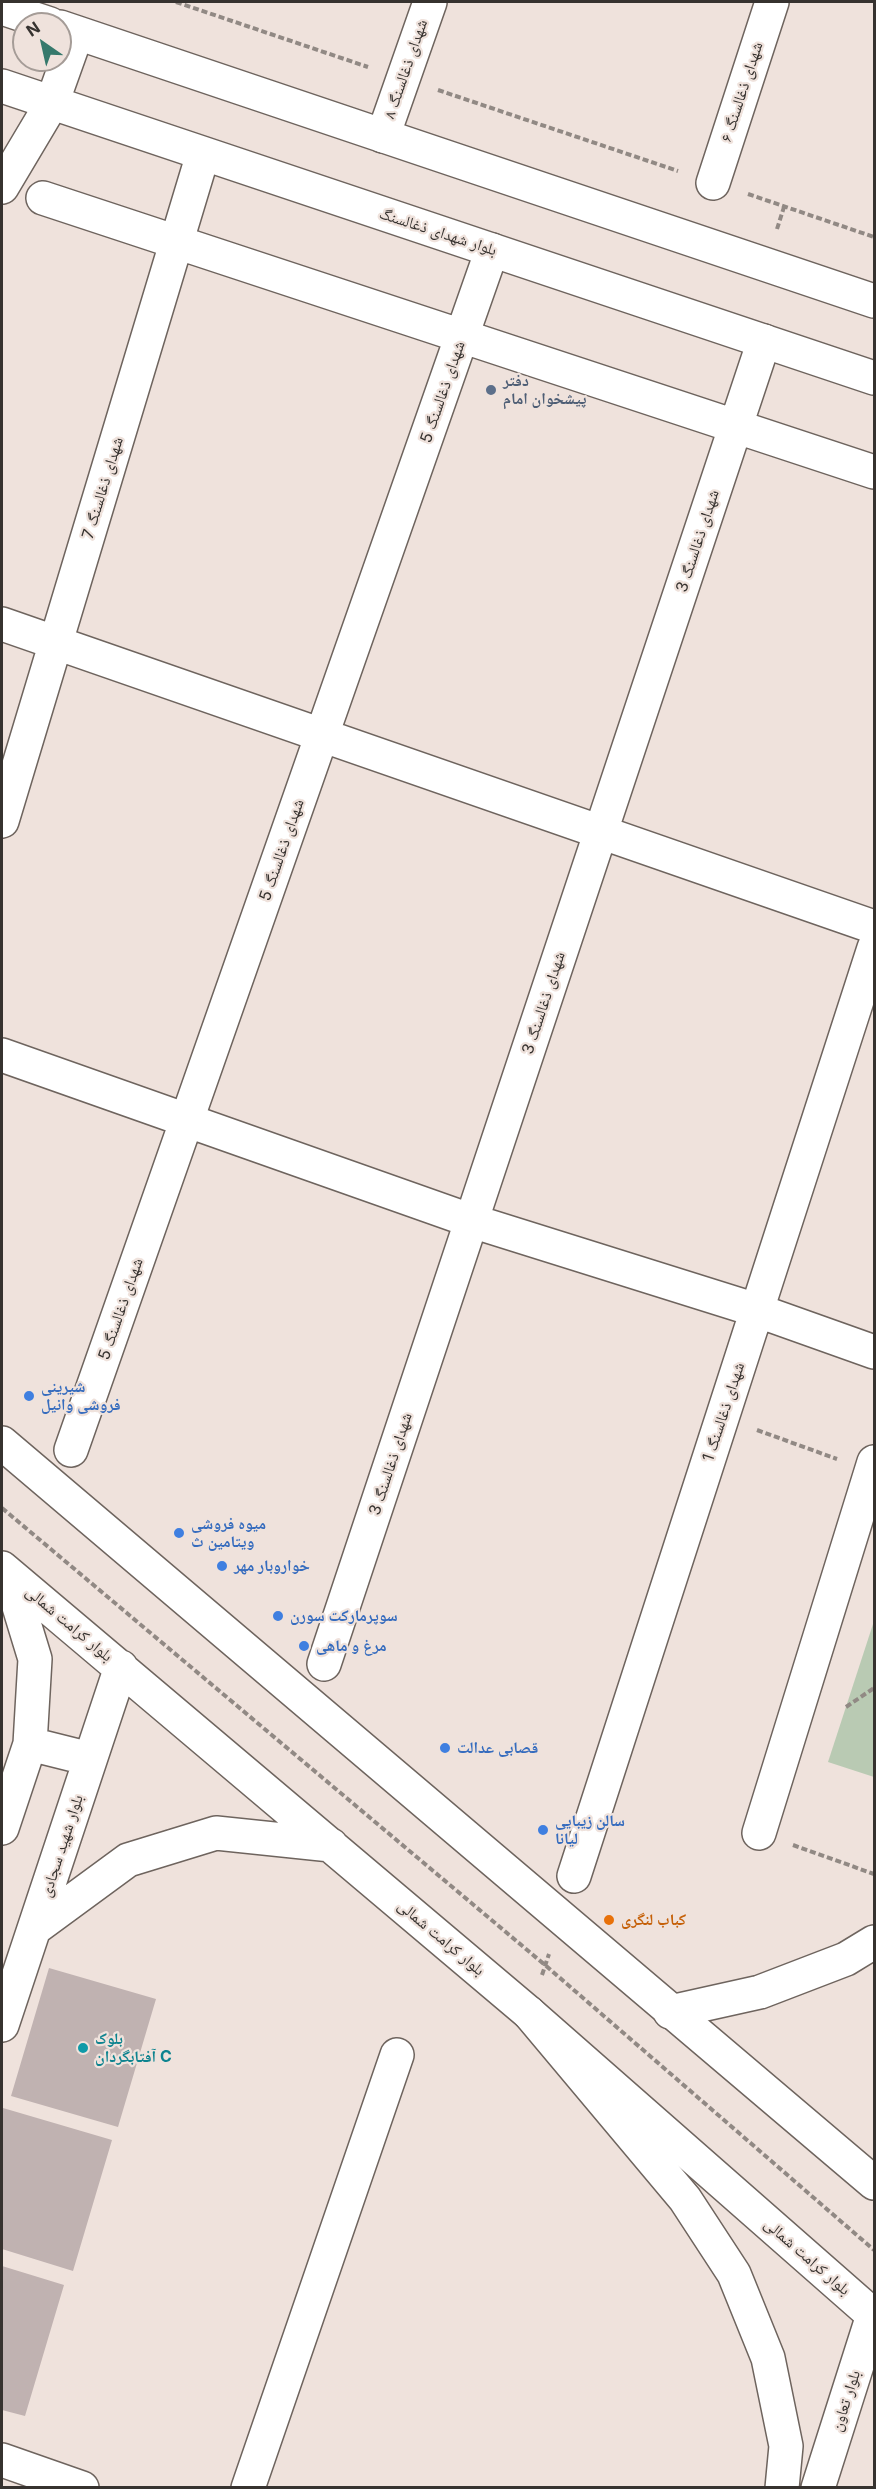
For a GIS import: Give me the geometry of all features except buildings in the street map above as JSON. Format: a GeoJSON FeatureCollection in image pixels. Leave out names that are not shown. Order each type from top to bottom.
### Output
{"type":"FeatureCollection","features":[{"type":"Feature","properties":{"kind":"street","name":"شهدای ذغالسنگ ۸"},"geometry":{"type":"LineString","coordinates":[[383,136],[430,2]]}},
{"type":"Feature","properties":{"kind":"street","name":"شهدای ذغالسنگ ۶"},"geometry":{"type":"LineString","coordinates":[[713,183],[772,2]]}},
{"type":"Feature","properties":{"kind":"street"},"geometry":{"type":"LineString","coordinates":[[72,31],[874,301]]}},
{"type":"Feature","properties":{"kind":"street"},"geometry":{"type":"LineString","coordinates":[[2,187],[52,103],[57,72]]}},
{"type":"Feature","properties":{"kind":"street","name":"بلوار شهدای ذغالسنگ"},"geometry":{"type":"LineString","coordinates":[[2,87],[874,378]]}},
{"type":"Feature","properties":{"kind":"street","name":"شهدای ذغالسنگ 7"},"geometry":{"type":"LineString","coordinates":[[2,821],[203,154]]}},
{"type":"Feature","properties":{"kind":"street"},"geometry":{"type":"LineString","coordinates":[[43,198],[874,472]]}},
{"type":"Feature","properties":{"kind":"street","name":"شهدای ذغالسنگ 5"},"geometry":{"type":"LineString","coordinates":[[71,1450],[492,250]]}},
{"type":"Feature","properties":{"kind":"street","name":"شهدای ذغالسنگ 3"},"geometry":{"type":"LineString","coordinates":[[324,1664],[764,341]]}},
{"type":"Feature","properties":{"kind":"street"},"geometry":{"type":"LineString","coordinates":[[2,624],[874,927]]}},
{"type":"Feature","properties":{"kind":"street","name":"شهدای ذغالسنگ 1"},"geometry":{"type":"LineString","coordinates":[[574,1876],[874,948]]}},
{"type":"Feature","properties":{"kind":"street"},"geometry":{"type":"LineString","coordinates":[[2,1055],[472,1221],[756,1310],[874,1352]]}},
{"type":"Feature","properties":{"kind":"street"},"geometry":{"type":"LineString","coordinates":[[2,1443],[874,2183]]}},
{"type":"Feature","properties":{"kind":"street"},"geometry":{"type":"LineString","coordinates":[[759,1833],[873,1467]]}},
{"type":"Feature","properties":{"kind":"street"},"geometry":{"type":"LineString","coordinates":[[2,1828],[30,1744],[35,1659],[5,1571]]}},
{"type":"Feature","properties":{"kind":"street","name":"بلوار کرامت شمالی"},"geometry":{"type":"LineString","coordinates":[[5,1571],[529,2013],[874,2315]]}},
{"type":"Feature","properties":{"kind":"street","name":"بلوار شهید سجادی"},"geometry":{"type":"LineString","coordinates":[[2,2025],[121,1667]]}},
{"type":"Feature","properties":{"kind":"street"},"geometry":{"type":"LineString","coordinates":[[30,1744],[90,1760]]}},
{"type":"Feature","properties":{"kind":"street"},"geometry":{"type":"LineString","coordinates":[[34,1929],[128,1860],[216,1833],[331,1845]]}},
{"type":"Feature","properties":{"kind":"street"},"geometry":{"type":"LineString","coordinates":[[670,2012],[760,1992],[846,1959],[874,1942]]}},
{"type":"Feature","properties":{"kind":"street"},"geometry":{"type":"LineString","coordinates":[[529,2013],[686,2199],[734,2274],[768,2358],[786,2446],[782,2487]]}},
{"type":"Feature","properties":{"kind":"street"},"geometry":{"type":"LineString","coordinates":[[248,2487],[397,2055]]}},
{"type":"Feature","properties":{"kind":"street","name":"بلوار تعاون"},"geometry":{"type":"LineString","coordinates":[[818,2487],[874,2315]]}},
{"type":"Feature","properties":{"kind":"street"},"geometry":{"type":"LineString","coordinates":[[2,2460],[40,2481],[82,2487]]}},
{"type":"Feature","properties":{"kind":"path"},"geometry":{"type":"LineString","coordinates":[[176,2],[874,237]]}},
{"type":"Feature","properties":{"kind":"path"},"geometry":{"type":"LineString","coordinates":[[722,1418],[873,1467]]}},
{"type":"Feature","properties":{"kind":"path"},"geometry":{"type":"LineString","coordinates":[[2,1508],[536,1957],[874,2250]]}},
{"type":"Feature","properties":{"kind":"path"},"geometry":{"type":"LineString","coordinates":[[846,1707],[874,1688]]}},
{"type":"Feature","properties":{"kind":"path"},"geometry":{"type":"LineString","coordinates":[[759,1833],[874,1874]]}},
{"type":"Feature","properties":{"kind":"green space"},"geometry":{"type":"Polygon","coordinates":[[[874,1621],[874,1777],[828,1762],[874,1621]]]}},
{"type":"Feature","properties":{"kind":"place","name":"دفتر پیشخوان امام"},"geometry":{"type":"Point","coordinates":[491,390]}},
{"type":"Feature","properties":{"kind":"place","name":"شیرینی فروشی وانیل"},"geometry":{"type":"Point","coordinates":[29,1396]}},
{"type":"Feature","properties":{"kind":"place","name":"میوه فروشی ویتامین ث"},"geometry":{"type":"Point","coordinates":[179,1533]}},
{"type":"Feature","properties":{"kind":"place","name":"خواروبار مهر"},"geometry":{"type":"Point","coordinates":[222,1566]}},
{"type":"Feature","properties":{"kind":"place","name":"سوپرمارکت سورن"},"geometry":{"type":"Point","coordinates":[278,1616]}},
{"type":"Feature","properties":{"kind":"place","name":"مرغ و ماهی"},"geometry":{"type":"Point","coordinates":[304,1646]}},
{"type":"Feature","properties":{"kind":"place","name":"قصابی عدالت"},"geometry":{"type":"Point","coordinates":[445,1748]}},
{"type":"Feature","properties":{"kind":"place","name":"سالن زیبایی لیانا"},"geometry":{"type":"Point","coordinates":[543,1830]}},
{"type":"Feature","properties":{"kind":"place","name":"کباب لنگری"},"geometry":{"type":"Point","coordinates":[609,1920]}},
{"type":"Feature","properties":{"kind":"place","name":"بلوک آفتابگردان C"},"geometry":{"type":"Point","coordinates":[83,2048]}}]}
